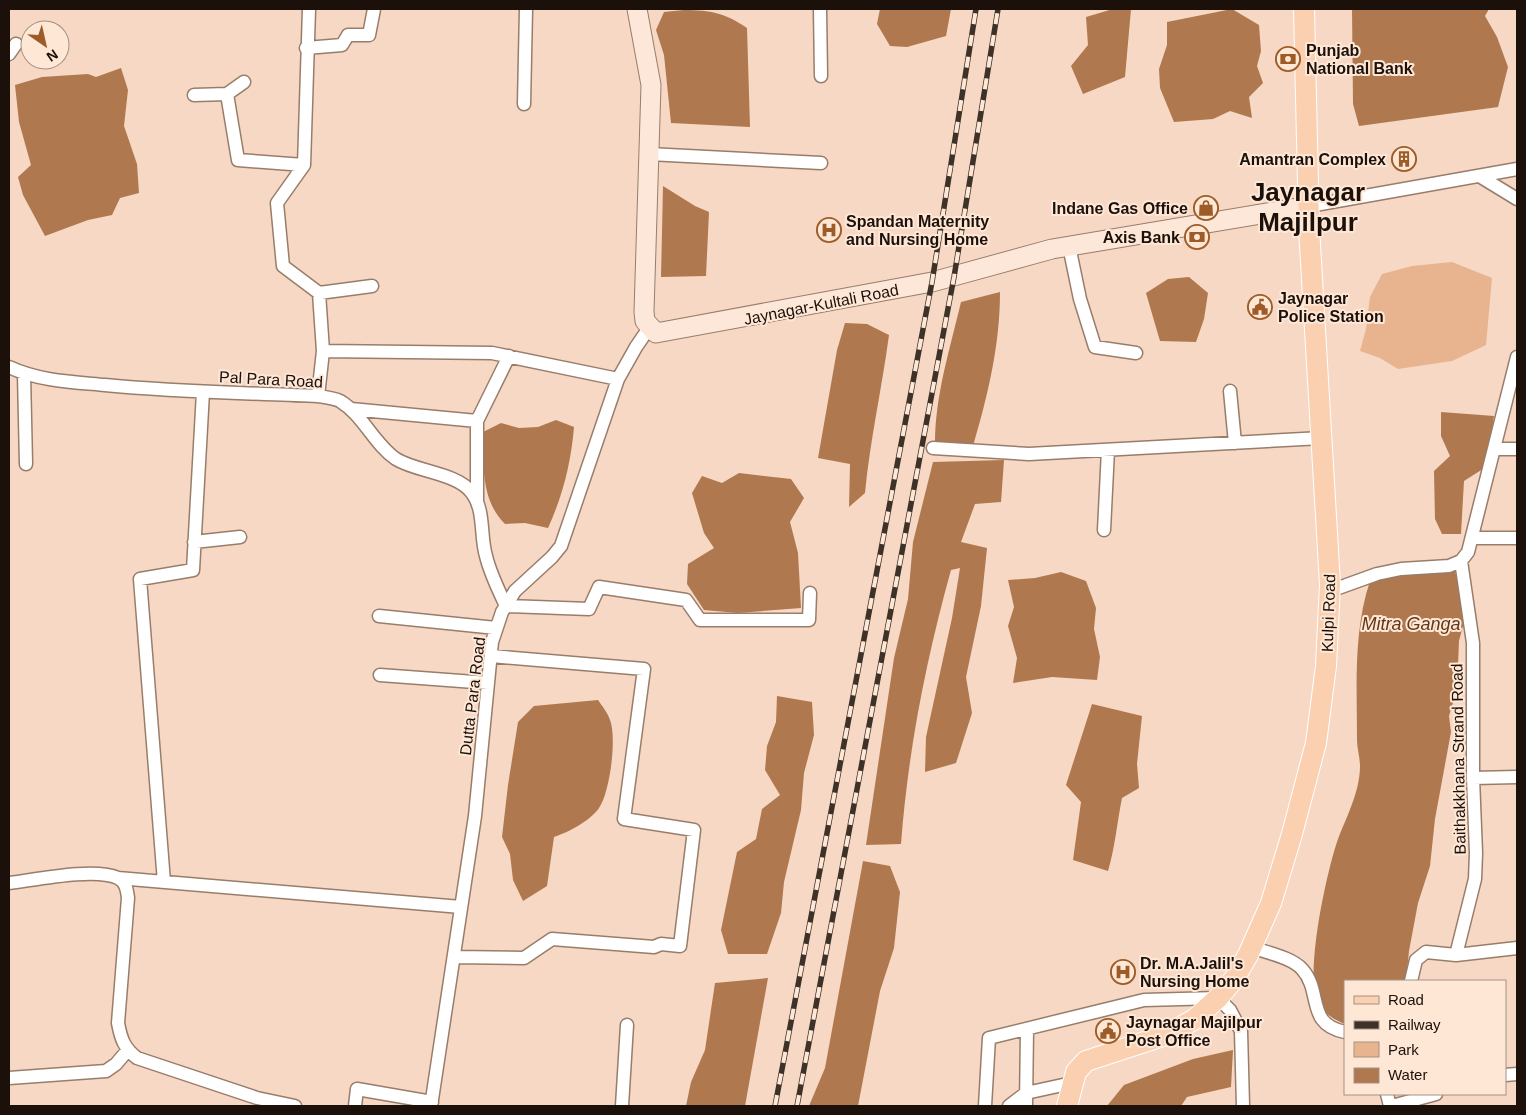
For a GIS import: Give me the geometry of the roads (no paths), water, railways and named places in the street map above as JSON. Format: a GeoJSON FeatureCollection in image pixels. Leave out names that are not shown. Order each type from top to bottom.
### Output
{"type":"FeatureCollection","features":[{"type":"Feature","properties":{"kind":"main road"},"geometry":{"type":"LineString","coordinates":[[638,9],[651,85],[644,312],[649,328]]}},
{"type":"Feature","properties":{"kind":"main road","name":"Kulpi Road"},"geometry":{"type":"LineString","coordinates":[[1067,1106],[1076,1072],[1086,1062],[1166,1035],[1195,1019],[1218,998],[1234,979],[1271,903],[1292,834],[1316,743],[1326,666],[1330,591],[1309,206],[1304,9]]}},
{"type":"Feature","properties":{"kind":"main road","name":"Jaynagar-Kultali Road"},"geometry":{"type":"LineString","coordinates":[[649,328],[656,334],[665,334],[932,282],[1069,246],[1309,206]]}},
{"type":"Feature","properties":{"kind":"street"},"geometry":{"type":"LineString","coordinates":[[308,9],[304,165],[277,203],[284,266],[319,293],[372,286]]}},
{"type":"Feature","properties":{"kind":"street"},"geometry":{"type":"LineString","coordinates":[[306,48],[342,45],[348,35],[369,35],[374,9]]}},
{"type":"Feature","properties":{"kind":"street"},"geometry":{"type":"LineString","coordinates":[[524,104],[526,9]]}},
{"type":"Feature","properties":{"kind":"street"},"geometry":{"type":"LineString","coordinates":[[820,9],[821,76]]}},
{"type":"Feature","properties":{"kind":"street"},"geometry":{"type":"LineString","coordinates":[[194,95],[227,94],[244,82]]}},
{"type":"Feature","properties":{"kind":"street"},"geometry":{"type":"LineString","coordinates":[[227,94],[238,160],[304,165]]}},
{"type":"Feature","properties":{"kind":"street"},"geometry":{"type":"LineString","coordinates":[[648,154],[821,163]]}},
{"type":"Feature","properties":{"kind":"street"},"geometry":{"type":"LineString","coordinates":[[1309,206],[1481,177],[1517,169]]}},
{"type":"Feature","properties":{"kind":"street"},"geometry":{"type":"LineString","coordinates":[[1481,177],[1517,199]]}},
{"type":"Feature","properties":{"kind":"street"},"geometry":{"type":"LineString","coordinates":[[1069,246],[1080,299],[1095,347],[1136,353]]}},
{"type":"Feature","properties":{"kind":"street"},"geometry":{"type":"LineString","coordinates":[[318,396],[323,351],[319,293]]}},
{"type":"Feature","properties":{"kind":"street","name":"Dutta Para Road"},"geometry":{"type":"LineString","coordinates":[[432,1104],[475,816],[491,656],[496,628],[515,591],[552,557],[561,546],[618,379],[649,328]]}},
{"type":"Feature","properties":{"kind":"street"},"geometry":{"type":"LineString","coordinates":[[323,351],[492,353],[618,379]]}},
{"type":"Feature","properties":{"kind":"street"},"geometry":{"type":"LineString","coordinates":[[509,356],[477,421],[477,501],[485,554],[506,606],[589,609],[599,587],[686,600],[700,620],[809,620],[810,594]]}},
{"type":"Feature","properties":{"kind":"street"},"geometry":{"type":"LineString","coordinates":[[1330,591],[1377,574],[1401,569],[1449,566],[1462,561],[1468,552],[1472,538],[1517,357]]}},
{"type":"Feature","properties":{"kind":"street","name":"Pal Para Road"},"geometry":{"type":"LineString","coordinates":[[9,367],[24,374],[46,379],[203,392],[318,396],[339,400],[351,409],[380,445],[396,458],[412,467],[460,483],[471,491],[477,501]]}},
{"type":"Feature","properties":{"kind":"street"},"geometry":{"type":"LineString","coordinates":[[24,374],[26,464]]}},
{"type":"Feature","properties":{"kind":"street"},"geometry":{"type":"LineString","coordinates":[[1230,391],[1235,443]]}},
{"type":"Feature","properties":{"kind":"street"},"geometry":{"type":"LineString","coordinates":[[164,882],[140,579],[193,570],[203,392]]}},
{"type":"Feature","properties":{"kind":"street"},"geometry":{"type":"LineString","coordinates":[[351,409],[477,421]]}},
{"type":"Feature","properties":{"kind":"street"},"geometry":{"type":"LineString","coordinates":[[934,448],[1029,454],[1322,438]]}},
{"type":"Feature","properties":{"kind":"street"},"geometry":{"type":"LineString","coordinates":[[1495,449],[1517,448]]}},
{"type":"Feature","properties":{"kind":"street"},"geometry":{"type":"LineString","coordinates":[[1104,530],[1108,450]]}},
{"type":"Feature","properties":{"kind":"street"},"geometry":{"type":"LineString","coordinates":[[194,542],[240,538]]}},
{"type":"Feature","properties":{"kind":"street"},"geometry":{"type":"LineString","coordinates":[[1472,538],[1517,538]]}},
{"type":"Feature","properties":{"kind":"street","name":"Baithakkhana Strand Road"},"geometry":{"type":"LineString","coordinates":[[1456,955],[1475,879],[1473,778],[1474,643],[1462,561]]}},
{"type":"Feature","properties":{"kind":"street"},"geometry":{"type":"LineString","coordinates":[[379,616],[496,628]]}},
{"type":"Feature","properties":{"kind":"street"},"geometry":{"type":"LineString","coordinates":[[454,957],[524,958],[552,939],[654,947],[661,944],[680,946],[694,830],[624,819],[644,669],[491,656]]}},
{"type":"Feature","properties":{"kind":"street"},"geometry":{"type":"LineString","coordinates":[[380,676],[488,683]]}},
{"type":"Feature","properties":{"kind":"street"},"geometry":{"type":"LineString","coordinates":[[1473,778],[1517,777]]}},
{"type":"Feature","properties":{"kind":"street"},"geometry":{"type":"LineString","coordinates":[[9,883],[76,875],[462,907]]}},
{"type":"Feature","properties":{"kind":"street"},"geometry":{"type":"LineString","coordinates":[[118,878],[126,888],[128,898],[118,1023],[121,1038],[127,1051],[137,1058],[258,1098],[290,1106]]}},
{"type":"Feature","properties":{"kind":"street"},"geometry":{"type":"LineString","coordinates":[[1251,947],[1296,964],[1308,980],[1322,1020],[1333,1030],[1344,1032]]}},
{"type":"Feature","properties":{"kind":"street"},"geometry":{"type":"LineString","coordinates":[[1411,980],[1420,955],[1426,952],[1456,955],[1517,948]]}},
{"type":"Feature","properties":{"kind":"street"},"geometry":{"type":"LineString","coordinates":[[985,1106],[989,1038],[1144,1000],[1218,998],[1230,1010],[1241,1031],[1243,1106]]}},
{"type":"Feature","properties":{"kind":"street"},"geometry":{"type":"LineString","coordinates":[[622,1106],[627,1025]]}},
{"type":"Feature","properties":{"kind":"street"},"geometry":{"type":"LineString","coordinates":[[1026,1106],[1027,1029]]}},
{"type":"Feature","properties":{"kind":"street"},"geometry":{"type":"LineString","coordinates":[[9,1078],[106,1070],[116,1064],[127,1051]]}},
{"type":"Feature","properties":{"kind":"street"},"geometry":{"type":"LineString","coordinates":[[1009,1106],[1026,1093],[1072,1082]]}},
{"type":"Feature","properties":{"kind":"street"},"geometry":{"type":"LineString","coordinates":[[355,1106],[357,1089],[432,1104]]}},
{"type":"Feature","properties":{"kind":"street"},"geometry":{"type":"LineString","coordinates":[[1391,1106],[1432,1095]]}},
{"type":"Feature","properties":{"kind":"water"},"geometry":{"type":"Polygon","coordinates":[[[880,9],[951,9],[946,36],[907,47],[890,46],[877,24],[880,9]]]}},
{"type":"Feature","properties":{"kind":"water"},"geometry":{"type":"Polygon","coordinates":[[[1113,9],[1131,9],[1125,77],[1083,94],[1071,66],[1088,45],[1086,17],[1113,9]]]}},
{"type":"Feature","properties":{"kind":"water"},"geometry":{"type":"Polygon","coordinates":[[[1232,9],[1259,25],[1261,51],[1257,66],[1263,83],[1249,97],[1252,118],[1230,111],[1213,119],[1174,122],[1160,88],[1159,69],[1167,45],[1167,22],[1232,9]]]}},
{"type":"Feature","properties":{"kind":"water"},"geometry":{"type":"Polygon","coordinates":[[[1352,9],[1489,9],[1485,16],[1497,37],[1508,67],[1498,107],[1359,126],[1353,104],[1352,9]]]}},
{"type":"Feature","properties":{"kind":"water"},"geometry":{"type":"Polygon","coordinates":[[[684,10],[717,13],[747,28],[750,127],[671,123],[664,55],[656,30],[664,12],[684,10]]]}},
{"type":"Feature","properties":{"kind":"water"},"geometry":{"type":"Polygon","coordinates":[[[121,68],[128,90],[124,126],[137,164],[139,193],[120,198],[112,215],[88,220],[45,236],[23,195],[18,177],[31,165],[19,122],[15,85],[42,77],[88,74],[96,77],[121,68]]]}},
{"type":"Feature","properties":{"kind":"water"},"geometry":{"type":"Polygon","coordinates":[[[663,186],[695,206],[709,212],[706,276],[661,277],[663,186]]]}},
{"type":"Feature","properties":{"kind":"water"},"geometry":{"type":"Polygon","coordinates":[[[1189,277],[1208,293],[1204,319],[1196,342],[1160,341],[1146,293],[1168,279],[1189,277]]]}},
{"type":"Feature","properties":{"kind":"water"},"geometry":{"type":"Polygon","coordinates":[[[1000,292],[998,331],[992,370],[973,446],[935,444],[940,390],[961,302],[1000,292]]]}},
{"type":"Feature","properties":{"kind":"water"},"geometry":{"type":"Polygon","coordinates":[[[845,323],[867,324],[889,335],[865,493],[849,507],[850,464],[818,458],[837,350],[845,323]]]}},
{"type":"Feature","properties":{"kind":"water"},"geometry":{"type":"Polygon","coordinates":[[[1441,412],[1494,416],[1486,467],[1464,481],[1461,534],[1442,534],[1435,519],[1434,471],[1450,456],[1441,436],[1441,412]]]}},
{"type":"Feature","properties":{"kind":"water"},"geometry":{"type":"Polygon","coordinates":[[[556,420],[574,427],[566,479],[548,528],[525,523],[505,524],[491,504],[487,492],[483,432],[501,423],[519,428],[538,427],[556,420]]]}},
{"type":"Feature","properties":{"kind":"water"},"geometry":{"type":"Polygon","coordinates":[[[1004,460],[1001,502],[975,504],[961,542],[987,548],[981,606],[966,677],[972,713],[956,763],[925,772],[926,737],[952,618],[960,568],[951,570],[926,672],[913,740],[901,844],[866,845],[894,658],[908,599],[913,542],[933,462],[1004,460]]]}},
{"type":"Feature","properties":{"kind":"water"},"geometry":{"type":"Polygon","coordinates":[[[739,473],[791,479],[804,498],[790,522],[798,553],[801,608],[738,613],[704,610],[687,584],[688,564],[714,548],[704,533],[692,493],[702,476],[722,483],[739,473]]]}},
{"type":"Feature","properties":{"kind":"water","name":"Mitra Ganga"},"geometry":{"type":"Polygon","coordinates":[[[1436,568],[1455,572],[1467,611],[1459,641],[1457,689],[1449,716],[1451,732],[1435,819],[1430,866],[1418,903],[1409,951],[1406,980],[1344,980],[1344,1024],[1330,1016],[1318,1003],[1314,989],[1315,947],[1323,897],[1333,854],[1358,785],[1360,763],[1357,740],[1358,640],[1370,581],[1436,568]]]}},
{"type":"Feature","properties":{"kind":"water"},"geometry":{"type":"Polygon","coordinates":[[[1061,572],[1086,581],[1096,608],[1094,629],[1100,657],[1097,680],[1052,677],[1013,683],[1017,658],[1008,626],[1014,607],[1008,580],[1035,578],[1061,572]]]}},
{"type":"Feature","properties":{"kind":"water"},"geometry":{"type":"Polygon","coordinates":[[[777,696],[812,702],[814,735],[804,773],[801,810],[784,882],[781,913],[767,954],[728,954],[721,930],[737,852],[756,839],[762,809],[780,795],[765,770],[767,746],[776,722],[777,696]]]}},
{"type":"Feature","properties":{"kind":"water"},"geometry":{"type":"Polygon","coordinates":[[[598,700],[609,717],[613,739],[609,778],[603,800],[595,813],[585,822],[554,837],[547,886],[523,901],[513,880],[510,854],[502,837],[518,722],[534,706],[598,700]]]}},
{"type":"Feature","properties":{"kind":"water"},"geometry":{"type":"Polygon","coordinates":[[[1092,704],[1142,716],[1137,764],[1139,788],[1122,798],[1108,871],[1073,860],[1081,802],[1066,785],[1092,704]]]}},
{"type":"Feature","properties":{"kind":"water"},"geometry":{"type":"Polygon","coordinates":[[[863,861],[890,866],[900,892],[894,948],[880,991],[858,1106],[809,1106],[825,1068],[863,861]]]}},
{"type":"Feature","properties":{"kind":"water"},"geometry":{"type":"Polygon","coordinates":[[[768,978],[745,1106],[686,1106],[691,1082],[705,1050],[715,983],[768,978]]]}},
{"type":"Feature","properties":{"kind":"water"},"geometry":{"type":"Polygon","coordinates":[[[1233,1050],[1231,1087],[1187,1097],[1181,1106],[1107,1106],[1124,1085],[1193,1059],[1233,1050]]]}},
{"type":"Feature","properties":{"kind":"railway"},"geometry":{"type":"LineString","coordinates":[[775,1106],[932,282],[976,9]]}},
{"type":"Feature","properties":{"kind":"railway"},"geometry":{"type":"LineString","coordinates":[[797,1106],[954,277],[998,9]]}},
{"type":"Feature","properties":{"kind":"place","name":"Punjab National Bank"},"geometry":{"type":"Point","coordinates":[1288,59]}},
{"type":"Feature","properties":{"kind":"place","name":"Amantran Complex"},"geometry":{"type":"Point","coordinates":[1404,159]}},
{"type":"Feature","properties":{"kind":"place","name":"Indane Gas Office"},"geometry":{"type":"Point","coordinates":[1206,208]}},
{"type":"Feature","properties":{"kind":"place","name":"Spandan Maternity and Nursing Home"},"geometry":{"type":"Point","coordinates":[829,230]}},
{"type":"Feature","properties":{"kind":"place","name":"Axis Bank"},"geometry":{"type":"Point","coordinates":[1197,237]}},
{"type":"Feature","properties":{"kind":"place","name":"Jaynagar Police Station"},"geometry":{"type":"Point","coordinates":[1260,307]}},
{"type":"Feature","properties":{"kind":"place","name":"Dr. M.A.Jalil's Nursing Home"},"geometry":{"type":"Point","coordinates":[1123,972]}},
{"type":"Feature","properties":{"kind":"place","name":"Jaynagar Majilpur Post Office"},"geometry":{"type":"Point","coordinates":[1108,1031]}},
{"type":"Feature","properties":{"kind":"district","name":"Jaynagar Majilpur"},"geometry":{"type":"Point","coordinates":[1308,207]}}]}
